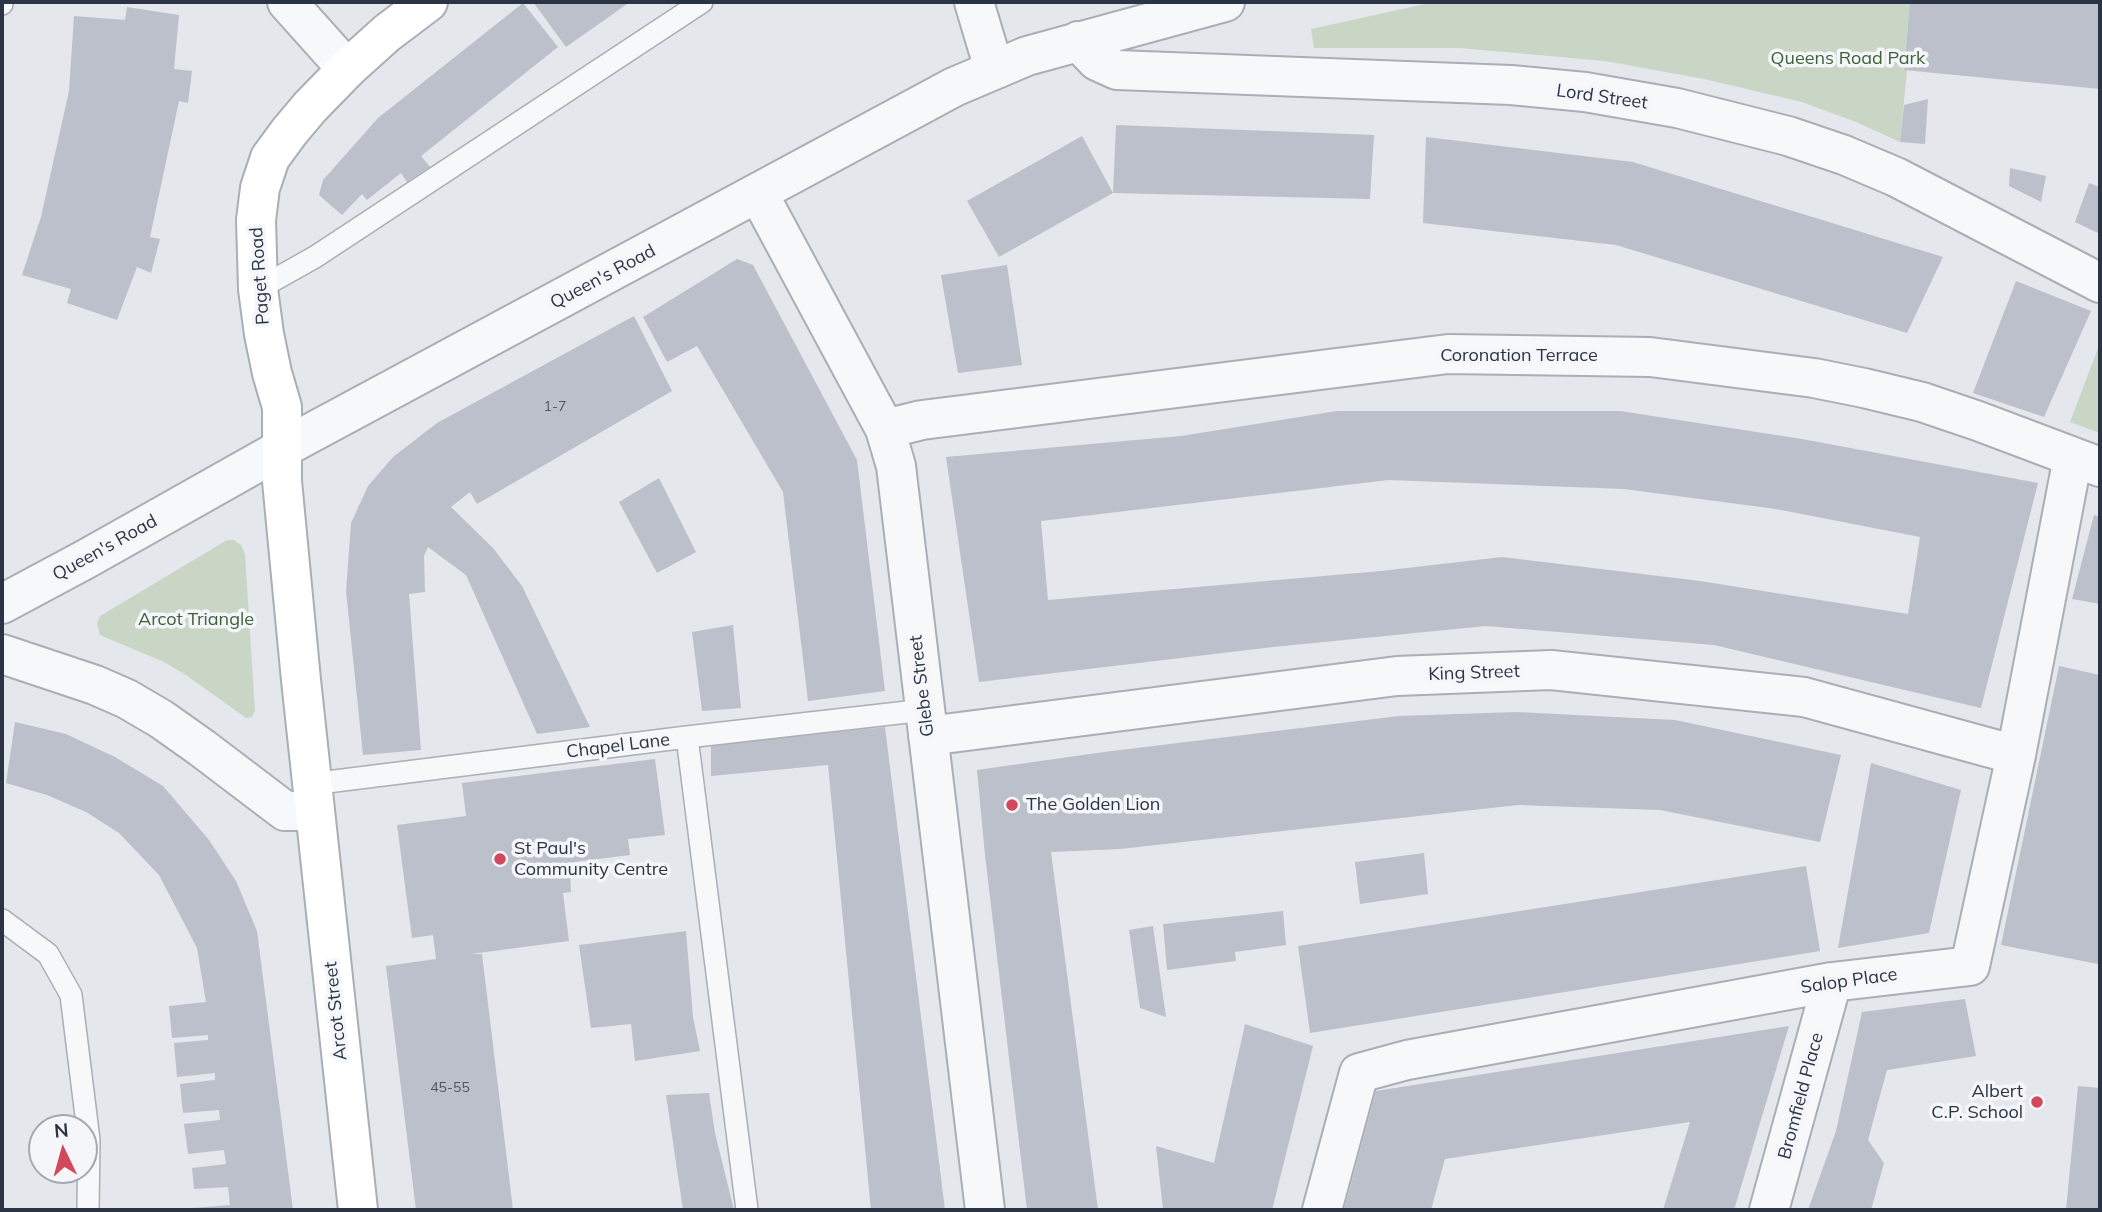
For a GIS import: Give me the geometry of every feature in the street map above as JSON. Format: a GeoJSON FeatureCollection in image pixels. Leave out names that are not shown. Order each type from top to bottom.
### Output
{"type":"FeatureCollection","features":[{"type":"Feature","properties":{"kind":"street"},"geometry":{"type":"LineString","coordinates":[[287,2],[347,69]]}},
{"type":"Feature","properties":{"kind":"street","name":"Paget Road"},"geometry":{"type":"LineString","coordinates":[[283,448],[282,407],[272,373],[258,289],[256,220],[260,188],[270,158],[310,107],[387,33],[428,2]]}},
{"type":"Feature","properties":{"kind":"street"},"geometry":{"type":"LineString","coordinates":[[974,2],[994,69]]}},
{"type":"Feature","properties":{"kind":"street","name":"Queen's Road"},"geometry":{"type":"LineString","coordinates":[[2,604],[283,448],[954,87],[1027,56],[1225,2]]}},
{"type":"Feature","properties":{"kind":"street","name":"Lord Street"},"geometry":{"type":"LineString","coordinates":[[1078,41],[1097,61],[1117,70],[1511,85],[1585,92],[1677,108],[1788,136],[1844,155],[1896,177],[2100,283]]}},
{"type":"Feature","properties":{"kind":"street","name":"Glebe Street"},"geometry":{"type":"LineString","coordinates":[[758,194],[886,429],[896,466],[985,1210]]}},
{"type":"Feature","properties":{"kind":"street","name":"Coronation Terrace"},"geometry":{"type":"LineString","coordinates":[[886,429],[922,420],[1448,354],[1650,357],[1814,378],[1864,388],[1944,410],[2087,462]]}},
{"type":"Feature","properties":{"kind":"street","name":"Arcot Street"},"geometry":{"type":"LineString","coordinates":[[283,448],[282,481],[312,798],[358,1210]]}},
{"type":"Feature","properties":{"kind":"street","name":"Salop Place"},"geometry":{"type":"LineString","coordinates":[[1321,1210],[1359,1073],[1407,1060],[1832,982],[1970,966],[2016,755],[2087,462]]}},
{"type":"Feature","properties":{"kind":"street"},"geometry":{"type":"LineString","coordinates":[[2,654],[84,681],[127,699],[202,748],[285,811],[312,798]]}},
{"type":"Feature","properties":{"kind":"street","name":"King Street"},"geometry":{"type":"LineString","coordinates":[[926,723],[1397,676],[1551,670],[1804,697],[2016,755]]}},
{"type":"Feature","properties":{"kind":"street","name":"Bromfield Place"},"geometry":{"type":"LineString","coordinates":[[1769,1210],[1832,982]]}},
{"type":"Feature","properties":{"kind":"lane"},"geometry":{"type":"LineString","coordinates":[[258,289],[315,257],[702,2]]}},
{"type":"Feature","properties":{"kind":"lane","name":"Chapel Lane"},"geometry":{"type":"LineString","coordinates":[[312,798],[687,737],[926,723]]}},
{"type":"Feature","properties":{"kind":"lane"},"geometry":{"type":"LineString","coordinates":[[687,737],[747,1210]]}},
{"type":"Feature","properties":{"kind":"lane"},"geometry":{"type":"LineString","coordinates":[[2,920],[48,954],[71,995],[89,1140],[88,1210]]}},
{"type":"Feature","properties":{"kind":"green space","name":"Queens Road Park"},"geometry":{"type":"Polygon","coordinates":[[[1434,2],[1910,2],[1900,142],[1802,102],[1704,79],[1605,61],[1460,48],[1314,48],[1311,29],[1434,2]]]}},
{"type":"Feature","properties":{"kind":"green space"},"geometry":{"type":"Polygon","coordinates":[[[2100,343],[2100,433],[2070,422],[2100,343]]]}},
{"type":"Feature","properties":{"kind":"green space","name":"Arcot Triangle"},"geometry":{"type":"Polygon","coordinates":[[[227,540],[234,540],[241,545],[245,554],[255,711],[252,717],[246,718],[164,662],[100,635],[97,624],[100,616],[227,540]]]}},
{"type":"Feature","properties":{"kind":"building"},"geometry":{"type":"Polygon","coordinates":[[[533,2],[630,2],[566,47],[533,2]]]}},
{"type":"Feature","properties":{"kind":"building"},"geometry":{"type":"Polygon","coordinates":[[[1910,2],[2100,2],[2100,89],[1904,70],[1910,2]]]}},
{"type":"Feature","properties":{"kind":"building"},"geometry":{"type":"Polygon","coordinates":[[[523,3],[558,47],[421,156],[430,167],[407,182],[401,173],[367,200],[362,194],[342,215],[319,195],[323,180],[378,118],[523,3]]]}},
{"type":"Feature","properties":{"kind":"building"},"geometry":{"type":"Polygon","coordinates":[[[127,7],[179,15],[174,69],[192,71],[188,103],[179,101],[150,237],[160,239],[151,273],[137,267],[117,320],[67,303],[71,289],[22,275],[41,217],[69,91],[74,16],[125,20],[127,7]]]}},
{"type":"Feature","properties":{"kind":"building"},"geometry":{"type":"Polygon","coordinates":[[[1928,99],[1925,144],[1900,142],[1904,105],[1928,99]]]}},
{"type":"Feature","properties":{"kind":"building"},"geometry":{"type":"Polygon","coordinates":[[[1116,125],[1374,135],[1370,199],[1113,193],[1116,125]]]}},
{"type":"Feature","properties":{"kind":"building"},"geometry":{"type":"Polygon","coordinates":[[[1082,136],[1113,193],[999,257],[967,201],[1082,136]]]}},
{"type":"Feature","properties":{"kind":"building"},"geometry":{"type":"Polygon","coordinates":[[[1426,137],[1633,162],[1943,257],[1907,333],[1616,245],[1423,223],[1426,137]]]}},
{"type":"Feature","properties":{"kind":"building"},"geometry":{"type":"Polygon","coordinates":[[[2010,168],[2046,176],[2041,202],[2009,186],[2010,168]]]}},
{"type":"Feature","properties":{"kind":"building"},"geometry":{"type":"Polygon","coordinates":[[[2089,183],[2100,187],[2100,234],[2075,222],[2089,183]]]}},
{"type":"Feature","properties":{"kind":"building"},"geometry":{"type":"Polygon","coordinates":[[[737,259],[753,265],[857,460],[885,691],[808,701],[783,492],[697,346],[667,362],[643,317],[737,259]]]}},
{"type":"Feature","properties":{"kind":"building"},"geometry":{"type":"Polygon","coordinates":[[[1007,265],[1022,365],[958,373],[941,275],[1007,265]]]}},
{"type":"Feature","properties":{"kind":"building"},"geometry":{"type":"Polygon","coordinates":[[[2016,281],[2091,311],[2044,417],[1973,393],[2016,281]]]}},
{"type":"Feature","properties":{"kind":"building"},"geometry":{"type":"Polygon","coordinates":[[[634,316],[672,391],[477,504],[470,492],[451,507],[493,548],[522,586],[590,727],[537,734],[466,575],[428,547],[424,556],[425,592],[409,594],[421,750],[363,755],[346,591],[351,523],[368,486],[393,457],[437,423],[634,316]]]}},
{"type":"Feature","properties":{"kind":"building"},"geometry":{"type":"Polygon","coordinates":[[[1337,411],[1620,411],[1802,439],[2038,483],[1981,708],[1714,645],[1486,626],[1273,647],[979,682],[946,457],[1181,436],[1337,411]],[[1389,480],[1041,521],[1048,600],[1381,571],[1502,557],[1700,581],[1908,614],[1920,537],[1776,509],[1624,489],[1389,480]]]}},
{"type":"Feature","properties":{"kind":"building"},"geometry":{"type":"Polygon","coordinates":[[[659,478],[696,552],[657,573],[619,502],[659,478]]]}},
{"type":"Feature","properties":{"kind":"building"},"geometry":{"type":"Polygon","coordinates":[[[2094,515],[2100,517],[2100,604],[2072,599],[2094,515]]]}},
{"type":"Feature","properties":{"kind":"building"},"geometry":{"type":"Polygon","coordinates":[[[733,625],[741,708],[702,711],[692,632],[733,625]]]}},
{"type":"Feature","properties":{"kind":"building"},"geometry":{"type":"Polygon","coordinates":[[[2059,666],[2100,675],[2098,964],[2001,945],[2059,666]]]}},
{"type":"Feature","properties":{"kind":"building"},"geometry":{"type":"Polygon","coordinates":[[[1517,712],[1675,720],[1841,755],[1820,842],[1660,810],[1518,805],[1120,849],[1051,852],[1098,1210],[1027,1210],[977,770],[1399,716],[1517,712]]]}},
{"type":"Feature","properties":{"kind":"building"},"geometry":{"type":"Polygon","coordinates":[[[15,722],[66,734],[115,757],[163,786],[209,840],[236,881],[257,931],[293,1210],[193,1210],[230,1205],[228,1187],[194,1189],[192,1168],[226,1164],[224,1150],[188,1154],[184,1124],[220,1120],[219,1110],[183,1113],[180,1084],[215,1080],[215,1073],[177,1077],[174,1043],[208,1040],[208,1035],[172,1038],[169,1006],[206,1002],[197,948],[159,875],[119,833],[86,812],[47,795],[6,783],[15,722]]]}},
{"type":"Feature","properties":{"kind":"building"},"geometry":{"type":"Polygon","coordinates":[[[885,727],[945,1210],[871,1210],[828,765],[711,776],[711,745],[885,727]]]}},
{"type":"Feature","properties":{"kind":"building"},"geometry":{"type":"Polygon","coordinates":[[[655,759],[665,835],[628,839],[630,855],[567,863],[571,892],[563,893],[569,941],[471,954],[482,954],[513,1210],[416,1210],[386,966],[436,959],[433,935],[412,938],[397,825],[466,816],[462,783],[655,759]]]}},
{"type":"Feature","properties":{"kind":"building"},"geometry":{"type":"Polygon","coordinates":[[[1871,763],[1961,790],[1929,933],[1838,948],[1871,763]]]}},
{"type":"Feature","properties":{"kind":"building"},"geometry":{"type":"Polygon","coordinates":[[[1424,853],[1428,894],[1360,904],[1355,862],[1424,853]]]}},
{"type":"Feature","properties":{"kind":"building"},"geometry":{"type":"Polygon","coordinates":[[[1806,866],[1820,951],[1310,1033],[1298,946],[1806,866]]]}},
{"type":"Feature","properties":{"kind":"building"},"geometry":{"type":"Polygon","coordinates":[[[1283,911],[1286,945],[1235,952],[1236,961],[1167,970],[1163,924],[1283,911]]]}},
{"type":"Feature","properties":{"kind":"building"},"geometry":{"type":"Polygon","coordinates":[[[1153,926],[1166,1017],[1140,1008],[1129,930],[1153,926]]]}},
{"type":"Feature","properties":{"kind":"building"},"geometry":{"type":"Polygon","coordinates":[[[686,931],[693,1017],[700,1051],[635,1061],[631,1024],[591,1028],[579,945],[686,931]]]}},
{"type":"Feature","properties":{"kind":"building"},"geometry":{"type":"Polygon","coordinates":[[[1965,999],[1976,1056],[1887,1070],[1868,1140],[1884,1163],[1871,1210],[1808,1210],[1836,1131],[1862,1012],[1965,999]]]}},
{"type":"Feature","properties":{"kind":"building"},"geometry":{"type":"Polygon","coordinates":[[[1245,1024],[1313,1046],[1272,1210],[1163,1210],[1156,1146],[1214,1163],[1245,1024]]]}},
{"type":"Feature","properties":{"kind":"building"},"geometry":{"type":"Polygon","coordinates":[[[1789,1026],[1734,1210],[1663,1210],[1690,1122],[1445,1159],[1431,1210],[1344,1210],[1376,1091],[1789,1026]]]}},
{"type":"Feature","properties":{"kind":"building"},"geometry":{"type":"Polygon","coordinates":[[[2078,1086],[2100,1088],[2100,1210],[2066,1210],[2078,1086]]]}},
{"type":"Feature","properties":{"kind":"building"},"geometry":{"type":"Polygon","coordinates":[[[709,1093],[715,1133],[734,1210],[683,1210],[666,1095],[709,1093]]]}},
{"type":"Feature","properties":{"kind":"place","name":"The Golden Lion"},"geometry":{"type":"Point","coordinates":[1012,805]}},
{"type":"Feature","properties":{"kind":"place","name":"St Paul's Community Centre"},"geometry":{"type":"Point","coordinates":[500,859]}},
{"type":"Feature","properties":{"kind":"place","name":"Albert C.P. School"},"geometry":{"type":"Point","coordinates":[2037,1102]}}]}
